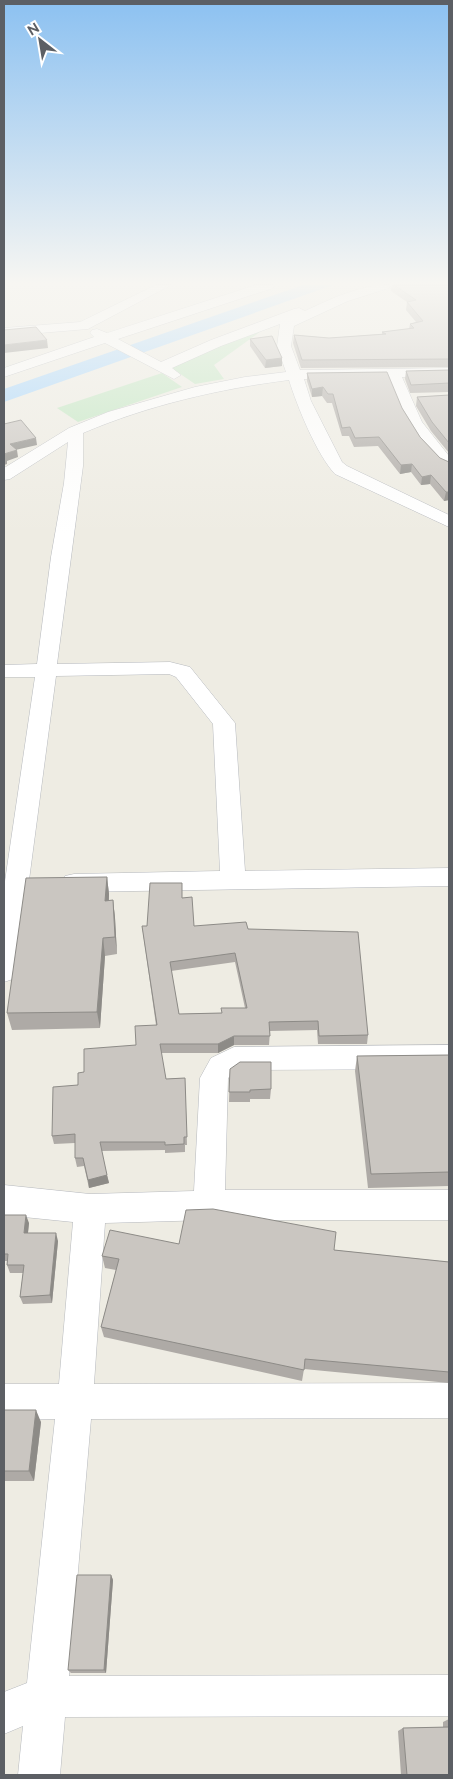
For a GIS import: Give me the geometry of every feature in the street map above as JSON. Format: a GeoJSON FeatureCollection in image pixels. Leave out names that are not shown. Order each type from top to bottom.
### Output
{"type":"FeatureCollection","features":[{"type":"Feature","properties":{"kind":"street"},"geometry":{"type":"LineString","coordinates":[[4,373],[19,368]]}},
{"type":"Feature","properties":{"kind":"street"},"geometry":{"type":"LineString","coordinates":[[160,368],[174,375],[195,392]]}},
{"type":"Feature","properties":{"kind":"street"},"geometry":{"type":"LineString","coordinates":[[292,368],[305,407],[341,470],[449,522]]}},
{"type":"Feature","properties":{"kind":"street"},"geometry":{"type":"LineString","coordinates":[[393,372],[402,400],[424,437],[449,465]]}},
{"type":"Feature","properties":{"kind":"street"},"geometry":{"type":"LineString","coordinates":[[4,475],[74,431],[112,416],[195,392],[294,375],[449,372]]}},
{"type":"Feature","properties":{"kind":"street"},"geometry":{"type":"LineString","coordinates":[[402,400],[421,399]]}},
{"type":"Feature","properties":{"kind":"street"},"geometry":{"type":"LineString","coordinates":[[4,970],[26,884],[56,584],[73,486],[73,467],[77,443],[74,431]]}},
{"type":"Feature","properties":{"kind":"street"},"geometry":{"type":"LineString","coordinates":[[4,671],[170,668],[183,672],[224,723],[233,880]]}},
{"type":"Feature","properties":{"kind":"street"},"geometry":{"type":"LineString","coordinates":[[26,884],[449,877]]}},
{"type":"Feature","properties":{"kind":"street"},"geometry":{"type":"LineString","coordinates":[[209,1205],[214,1078],[218,1068],[228,1060],[239,1058],[449,1057]]}},
{"type":"Feature","properties":{"kind":"street"},"geometry":{"type":"LineString","coordinates":[[4,1200],[90,1209],[209,1205],[449,1205]]}},
{"type":"Feature","properties":{"kind":"street"},"geometry":{"type":"LineString","coordinates":[[39,1775],[45,1697],[75,1401],[90,1209]]}},
{"type":"Feature","properties":{"kind":"street"},"geometry":{"type":"LineString","coordinates":[[4,1402],[449,1401]]}},
{"type":"Feature","properties":{"kind":"street"},"geometry":{"type":"LineString","coordinates":[[4,1713],[45,1697],[449,1696]]}},
{"type":"Feature","properties":{"kind":"green space"},"geometry":{"type":"Polygon","coordinates":[[[216,368],[224,379],[195,384],[173,369],[216,368]]]}},
{"type":"Feature","properties":{"kind":"green space"},"geometry":{"type":"Polygon","coordinates":[[[162,373],[182,387],[78,422],[57,408],[162,373]]]}},
{"type":"Feature","properties":{"kind":"water"},"geometry":{"type":"Polygon","coordinates":[[[64,368],[100,368],[4,402],[4,389],[64,368]]]}},
{"type":"Feature","properties":{"kind":"building"},"geometry":{"type":"Polygon","coordinates":[[[449,370],[449,383],[411,385],[406,371],[449,370]]]}},
{"type":"Feature","properties":{"kind":"building"},"geometry":{"type":"Polygon","coordinates":[[[387,372],[402,408],[420,437],[440,458],[449,462],[449,492],[446,492],[431,475],[422,477],[412,464],[401,465],[379,437],[355,438],[350,427],[342,428],[333,394],[328,394],[323,387],[312,389],[307,373],[387,372]]]}},
{"type":"Feature","properties":{"kind":"building"},"geometry":{"type":"Polygon","coordinates":[[[449,395],[449,443],[432,422],[417,397],[449,395]]]}},
{"type":"Feature","properties":{"kind":"building"},"geometry":{"type":"Polygon","coordinates":[[[21,420],[36,438],[10,444],[17,450],[4,454],[4,424],[21,420]]]}},
{"type":"Feature","properties":{"kind":"building"},"geometry":{"type":"Polygon","coordinates":[[[107,877],[105,901],[113,900],[115,937],[103,938],[97,1012],[7,1013],[26,878],[107,877]]]}},
{"type":"Feature","properties":{"kind":"building"},"geometry":{"type":"Polygon","coordinates":[[[150,883],[182,883],[182,898],[192,897],[194,926],[246,922],[248,929],[358,932],[368,1035],[319,1036],[318,1021],[269,1022],[270,1036],[234,1036],[218,1044],[160,1044],[166,1079],[185,1078],[187,1137],[184,1137],[184,1144],[165,1145],[165,1142],[100,1142],[107,1175],[88,1180],[83,1158],[75,1158],[75,1134],[52,1136],[53,1087],[78,1085],[78,1073],[84,1072],[84,1049],[136,1045],[135,1026],[157,1025],[142,926],[147,926],[150,883]],[[235,953],[170,962],[179,1014],[222,1013],[221,1008],[247,1008],[235,953]]]}},
{"type":"Feature","properties":{"kind":"building"},"geometry":{"type":"Polygon","coordinates":[[[449,1055],[449,1172],[371,1174],[357,1056],[449,1055]]]}},
{"type":"Feature","properties":{"kind":"building"},"geometry":{"type":"Polygon","coordinates":[[[240,1062],[271,1062],[271,1089],[229,1092],[230,1069],[240,1062]]]}},
{"type":"Feature","properties":{"kind":"building"},"geometry":{"type":"Polygon","coordinates":[[[213,1209],[336,1232],[334,1250],[449,1262],[449,1372],[305,1359],[304,1370],[101,1327],[119,1259],[102,1256],[110,1230],[179,1244],[186,1210],[213,1209]]]}},
{"type":"Feature","properties":{"kind":"building"},"geometry":{"type":"Polygon","coordinates":[[[4,1215],[26,1215],[24,1233],[56,1233],[50,1295],[20,1297],[24,1265],[7,1265],[8,1254],[4,1254],[4,1215]]]}},
{"type":"Feature","properties":{"kind":"building"},"geometry":{"type":"Polygon","coordinates":[[[4,1410],[36,1410],[29,1471],[4,1471],[4,1410]]]}},
{"type":"Feature","properties":{"kind":"building"},"geometry":{"type":"Polygon","coordinates":[[[77,1575],[111,1575],[104,1670],[68,1670],[77,1575]]]}},
{"type":"Feature","properties":{"kind":"building"},"geometry":{"type":"Polygon","coordinates":[[[449,1727],[449,1775],[407,1775],[403,1728],[449,1727]]]}}]}
